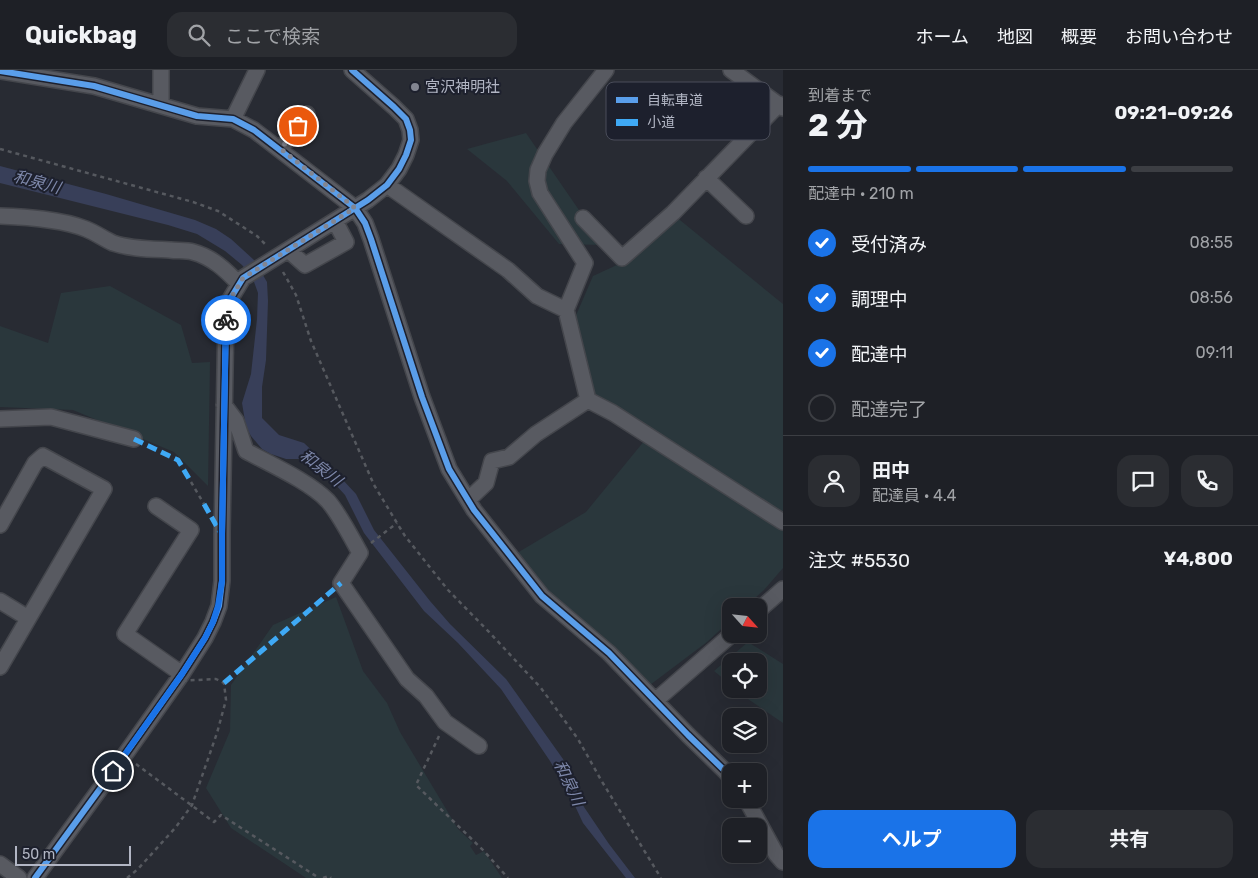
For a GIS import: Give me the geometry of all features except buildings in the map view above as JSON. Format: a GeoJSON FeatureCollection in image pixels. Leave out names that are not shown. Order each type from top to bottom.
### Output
{"type":"FeatureCollection","features":[{"type":"Feature","properties":{"kind":"street"},"geometry":{"type":"LineString","coordinates":[[161,70],[161,105]]}},
{"type":"Feature","properties":{"kind":"street"},"geometry":{"type":"LineString","coordinates":[[233,119],[257,70]]}},
{"type":"Feature","properties":{"kind":"street"},"geometry":{"type":"LineString","coordinates":[[35,878],[180,678],[213,622],[222,581],[226,315],[229,301],[241,281],[355,208],[387,185],[399,169],[406,155],[411,140],[406,119],[352,70]]}},
{"type":"Feature","properties":{"kind":"street"},"geometry":{"type":"LineString","coordinates":[[606,70],[564,123],[545,154],[538,170],[537,181],[540,193],[584,262],[566,310],[588,400],[613,413],[783,522]]}},
{"type":"Feature","properties":{"kind":"street"},"geometry":{"type":"LineString","coordinates":[[732,70],[748,82]]}},
{"type":"Feature","properties":{"kind":"street"},"geometry":{"type":"LineString","coordinates":[[0,71],[94,86],[197,116],[233,119],[254,130],[281,149],[355,208],[365,223],[371,239],[422,397],[449,469],[474,510],[542,596],[609,653],[722,768]]}},
{"type":"Feature","properties":{"kind":"street"},"geometry":{"type":"LineString","coordinates":[[770,98],[781,106],[770,117]]}},
{"type":"Feature","properties":{"kind":"street"},"geometry":{"type":"LineString","coordinates":[[281,149],[307,114]]}},
{"type":"Feature","properties":{"kind":"street"},"geometry":{"type":"LineString","coordinates":[[583,218],[622,258],[746,140]]}},
{"type":"Feature","properties":{"kind":"street"},"geometry":{"type":"LineString","coordinates":[[706,178],[746,216]]}},
{"type":"Feature","properties":{"kind":"street"},"geometry":{"type":"LineString","coordinates":[[387,185],[508,270],[537,296],[566,310]]}},
{"type":"Feature","properties":{"kind":"street"},"geometry":{"type":"LineString","coordinates":[[0,216],[24,217],[66,223],[86,229],[113,243],[139,248],[191,252],[221,266],[241,281]]}},
{"type":"Feature","properties":{"kind":"street"},"geometry":{"type":"LineString","coordinates":[[288,250],[305,265],[346,242],[335,220]]}},
{"type":"Feature","properties":{"kind":"street"},"geometry":{"type":"LineString","coordinates":[[468,500],[486,483],[492,461],[509,456],[536,434],[588,400]]}},
{"type":"Feature","properties":{"kind":"street"},"geometry":{"type":"LineString","coordinates":[[224,405],[236,421],[246,451],[316,491],[335,510],[360,553],[341,583],[406,679],[426,696],[445,722],[479,746]]}},
{"type":"Feature","properties":{"kind":"street"},"geometry":{"type":"LineString","coordinates":[[0,419],[50,417],[134,439]]}},
{"type":"Feature","properties":{"kind":"street"},"geometry":{"type":"LineString","coordinates":[[0,525],[35,463],[44,456],[104,489],[0,668]]}},
{"type":"Feature","properties":{"kind":"street"},"geometry":{"type":"LineString","coordinates":[[156,506],[191,530],[125,634],[180,678]]}},
{"type":"Feature","properties":{"kind":"street"},"geometry":{"type":"LineString","coordinates":[[768,602],[783,589]]}},
{"type":"Feature","properties":{"kind":"street"},"geometry":{"type":"LineString","coordinates":[[0,601],[28,618]]}},
{"type":"Feature","properties":{"kind":"street"},"geometry":{"type":"LineString","coordinates":[[655,701],[722,643]]}},
{"type":"Feature","properties":{"kind":"street"},"geometry":{"type":"LineString","coordinates":[[751,808],[776,854],[783,862]]}},
{"type":"Feature","properties":{"kind":"street"},"geometry":{"type":"LineString","coordinates":[[0,864],[20,878]]}},
{"type":"Feature","properties":{"kind":"path"},"geometry":{"type":"LineString","coordinates":[[0,149],[193,202],[218,211],[257,236],[269,248],[272,260],[296,295],[311,341],[374,485],[405,536],[448,590],[541,688],[578,739],[661,878]]}},
{"type":"Feature","properties":{"kind":"path"},"geometry":{"type":"LineString","coordinates":[[191,482],[204,504]]}},
{"type":"Feature","properties":{"kind":"path"},"geometry":{"type":"LineString","coordinates":[[367,545],[397,523]]}},
{"type":"Feature","properties":{"kind":"path"},"geometry":{"type":"LineString","coordinates":[[126,878],[138,869],[176,827],[192,804],[222,716],[226,700],[224,683],[216,679],[180,678]]}},
{"type":"Feature","properties":{"kind":"path"},"geometry":{"type":"LineString","coordinates":[[445,722],[416,786],[508,878]]}},
{"type":"Feature","properties":{"kind":"path"},"geometry":{"type":"LineString","coordinates":[[124,756],[192,804],[214,822],[221,816],[321,878],[329,876],[331,878]]}},
{"type":"Feature","properties":{"kind":"shaded area"},"geometry":{"type":"Polygon","coordinates":[[[526,133],[603,245],[559,244],[507,181],[467,149],[526,133]]]}},
{"type":"Feature","properties":{"kind":"shaded area"},"geometry":{"type":"Polygon","coordinates":[[[675,216],[783,304],[783,568],[755,598],[722,598],[722,628],[707,642],[646,688],[542,586],[517,553],[586,512],[645,440],[590,389],[574,320],[593,276],[619,264],[675,216]]]}},
{"type":"Feature","properties":{"kind":"shaded area"},"geometry":{"type":"Polygon","coordinates":[[[110,286],[181,325],[192,363],[210,362],[208,486],[174,452],[73,410],[0,407],[0,326],[48,343],[61,293],[110,286]]]}},
{"type":"Feature","properties":{"kind":"shaded area"},"geometry":{"type":"Polygon","coordinates":[[[336,597],[363,671],[387,703],[400,732],[458,829],[473,843],[470,846],[476,855],[484,851],[502,878],[306,878],[231,828],[206,788],[230,731],[231,685],[273,625],[336,597]]]}},
{"type":"Feature","properties":{"kind":"shaded area"},"geometry":{"type":"Polygon","coordinates":[[[747,643],[750,643],[766,653],[735,653],[747,643]]]}},
{"type":"Feature","properties":{"kind":"shaded area"},"geometry":{"type":"Polygon","coordinates":[[[767,654],[783,664],[783,723],[767,712],[767,708],[761,708],[746,698],[767,698],[767,654]]]}},
{"type":"Feature","properties":{"kind":"shaded area"},"geometry":{"type":"Polygon","coordinates":[[[722,664],[722,678],[714,671],[722,664]]]}},
{"type":"Feature","properties":{"kind":"water","name":"和泉川"},"geometry":{"type":"Polygon","coordinates":[[[0,166],[195,220],[216,229],[231,239],[254,260],[267,282],[268,301],[266,360],[262,387],[262,418],[279,435],[304,443],[356,494],[374,530],[430,601],[450,624],[506,679],[563,759],[584,807],[635,878],[626,878],[583,823],[568,791],[550,761],[501,689],[458,643],[424,611],[364,533],[345,495],[322,472],[300,459],[286,459],[271,454],[262,449],[251,436],[246,427],[242,403],[251,374],[258,293],[253,279],[242,265],[225,251],[197,234],[0,183],[0,166]]]}},
{"type":"Feature","properties":{"kind":"marked path"},"geometry":{"type":"LineString","coordinates":[[134,439],[178,460],[191,482]]}},
{"type":"Feature","properties":{"kind":"marked path"},"geometry":{"type":"LineString","coordinates":[[204,504],[220,532]]}},
{"type":"Feature","properties":{"kind":"marked path"},"geometry":{"type":"LineString","coordinates":[[224,683],[341,583]]}},
{"type":"Feature","properties":{"kind":"cycle path"},"geometry":{"type":"LineString","coordinates":[[35,878],[182,674],[205,638],[219,606],[222,581],[226,315],[229,301],[243,278],[368,200],[387,185],[399,169],[406,155],[411,140],[406,119],[352,70]]}},
{"type":"Feature","properties":{"kind":"cycle path"},"geometry":{"type":"LineString","coordinates":[[0,71],[94,86],[197,116],[233,119],[254,130],[355,208],[365,223],[371,239],[422,397],[449,469],[474,510],[542,596],[609,653],[722,768]]}},
{"type":"Feature","properties":{"kind":"way so far"},"geometry":{"type":"LineString","coordinates":[[226,320],[229,301],[243,278],[355,208],[281,149],[298,126]]}},
{"type":"Feature","properties":{"kind":"place","name":"宮沢神明社"},"geometry":{"type":"Point","coordinates":[415,87]}},
{"type":"Feature","properties":{"kind":"route"},"geometry":{"type":"LineString","coordinates":[[113,771],[182,674],[205,638],[218,606],[222,581],[226,320]]}}]}
